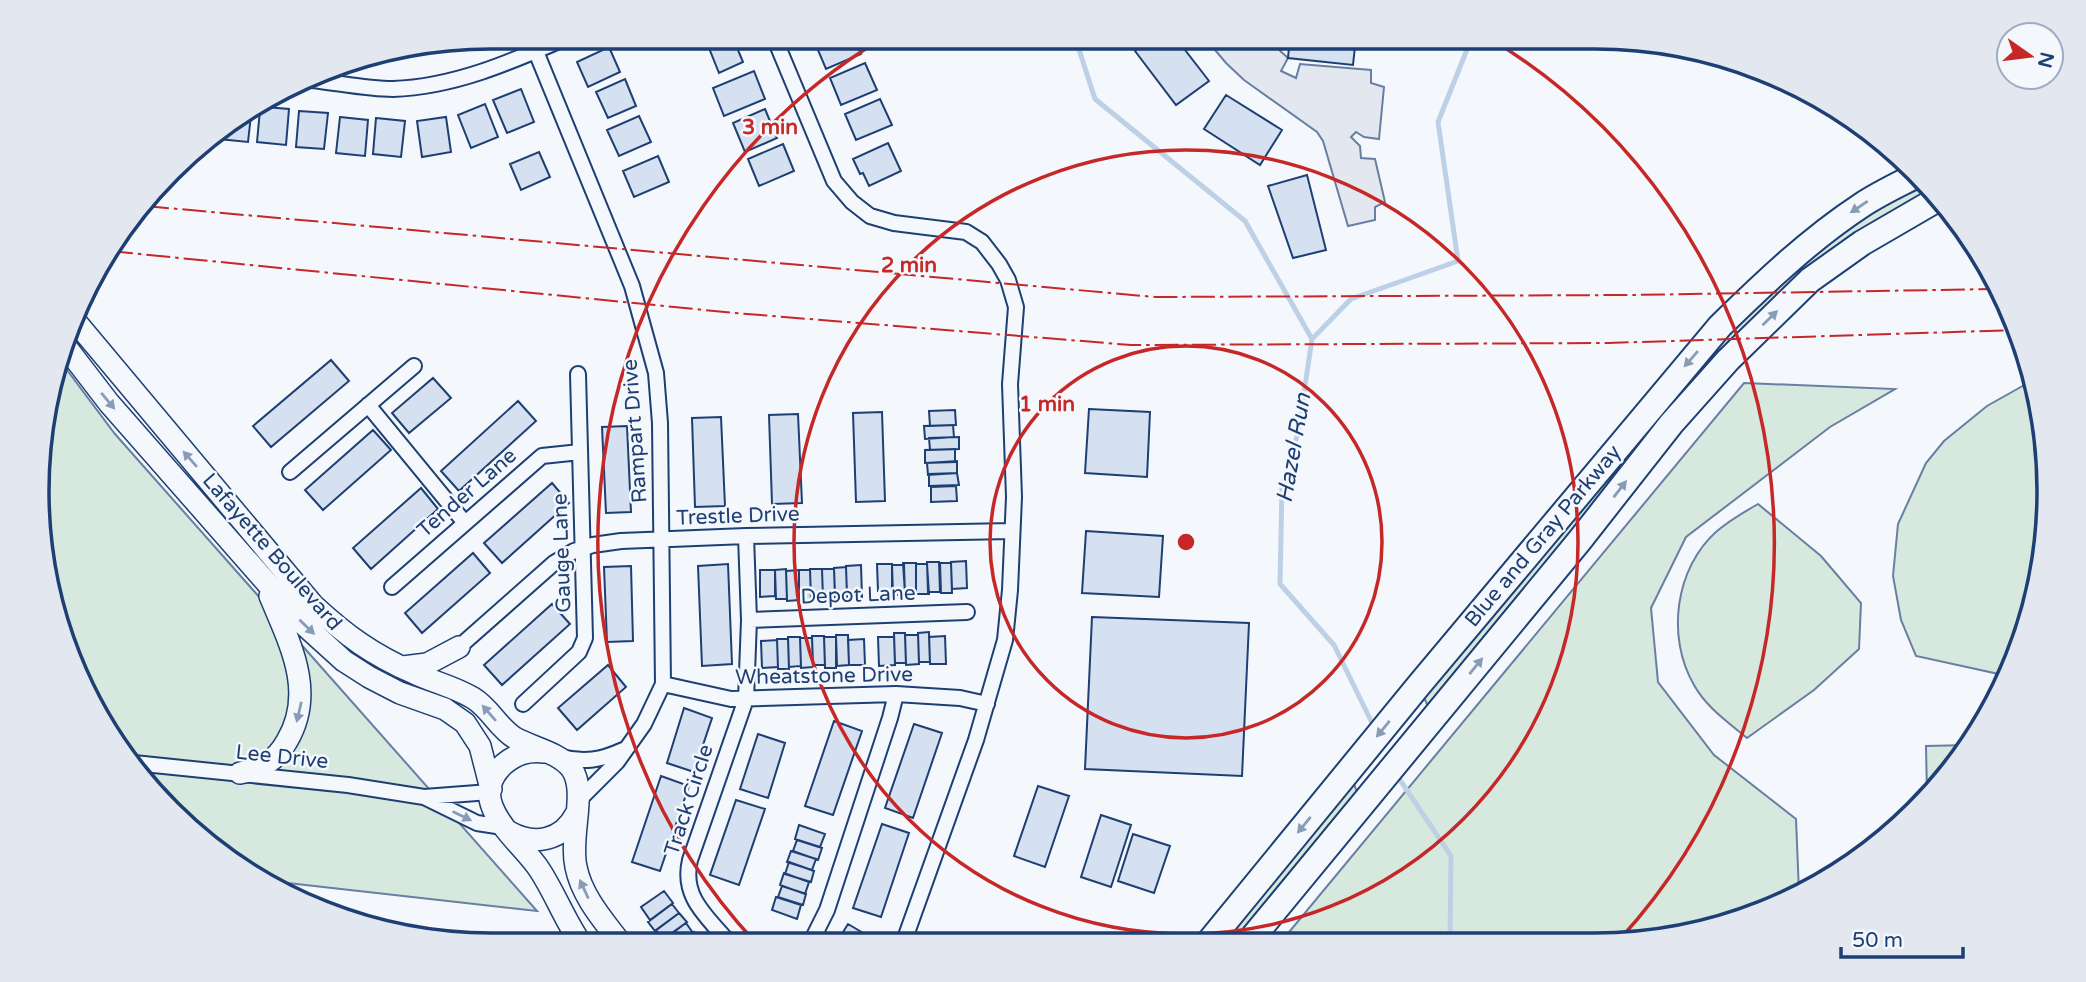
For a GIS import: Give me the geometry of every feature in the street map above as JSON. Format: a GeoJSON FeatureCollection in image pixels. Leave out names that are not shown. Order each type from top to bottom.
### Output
{"type":"FeatureCollection","features":[{"type":"Feature","properties":{"kind":"highway","name":"Blue and Gray Parkway"},"geometry":{"type":"LineString","coordinates":[[1216,933],[1419,685],[1720,326],[1762,285],[1815,240],[1864,204],[1909,179]]}},
{"type":"Feature","properties":{"kind":"highway","name":"Blue and Gray Parkway"},"geometry":{"type":"LineString","coordinates":[[1256,933],[1671,424],[1728,360],[1811,280],[1861,243],[1930,203]]}},
{"type":"Feature","properties":{"kind":"main road","name":"Lafayette Boulevard"},"geometry":{"type":"LineString","coordinates":[[81,328],[313,605],[358,644],[402,667],[467,694],[486,708],[509,734],[550,754],[572,769],[579,787],[573,854],[582,887],[613,933]]}},
{"type":"Feature","properties":{"kind":"main road","name":"Lafayette Boulevard"},"geometry":{"type":"LineString","coordinates":[[71,353],[109,403],[302,623],[344,661],[400,692],[445,709],[465,723],[480,746],[491,790],[493,811],[541,871],[575,933]]}},
{"type":"Feature","properties":{"kind":"main road"},"geometry":{"type":"LineString","coordinates":[[240,774],[259,769],[276,756],[293,732],[301,707],[302,693],[298,670],[262,578]]}},
{"type":"Feature","properties":{"kind":"main road"},"geometry":{"type":"LineString","coordinates":[[402,667],[427,664],[459,647]]}},
{"type":"Feature","properties":{"kind":"main road"},"geometry":{"type":"LineString","coordinates":[[459,647],[455,659],[455,674],[467,694]]}},
{"type":"Feature","properties":{"kind":"main road"},"geometry":{"type":"LineString","coordinates":[[491,790],[500,768],[512,758],[526,752],[550,754]]}},
{"type":"Feature","properties":{"kind":"main road"},"geometry":{"type":"LineString","coordinates":[[505,829],[526,840],[541,840],[559,834],[566,828],[578,806]]}},
{"type":"Feature","properties":{"kind":"street"},"geometry":{"type":"LineString","coordinates":[[326,82],[392,89],[446,83],[520,49]]}},
{"type":"Feature","properties":{"kind":"street","name":"Rampart Drive"},"geometry":{"type":"LineString","coordinates":[[535,49],[632,286],[656,373],[660,423],[663,684],[644,724],[609,772],[578,806]]}},
{"type":"Feature","properties":{"kind":"street"},"geometry":{"type":"LineString","coordinates":[[779,49],[834,181],[852,202],[870,216],[894,223],[967,232],[982,242],[999,264],[1008,280],[1016,307],[1010,384],[1014,498],[1004,640],[987,704],[907,933]]}},
{"type":"Feature","properties":{"kind":"street"},"geometry":{"type":"LineString","coordinates":[[290,472],[414,366]]}},
{"type":"Feature","properties":{"kind":"street","name":"Gauge Lane"},"geometry":{"type":"LineString","coordinates":[[523,704],[579,652],[586,634],[578,374]]}},
{"type":"Feature","properties":{"kind":"street"},"geometry":{"type":"LineString","coordinates":[[368,405],[465,523]]}},
{"type":"Feature","properties":{"kind":"street","name":"Tender Lane"},"geometry":{"type":"LineString","coordinates":[[392,587],[541,456],[580,452]]}},
{"type":"Feature","properties":{"kind":"street","name":"Trestle Drive"},"geometry":{"type":"LineString","coordinates":[[459,647],[554,563],[583,548],[621,541],[746,536],[1012,531]]}},
{"type":"Feature","properties":{"kind":"street","name":"Track Circle"},"geometry":{"type":"LineString","coordinates":[[721,933],[692,897],[687,879],[690,860],[746,698],[749,620],[746,536]]}},
{"type":"Feature","properties":{"kind":"street","name":"Depot Lane"},"geometry":{"type":"LineString","coordinates":[[749,620],[967,612]]}},
{"type":"Feature","properties":{"kind":"street","name":"Wheatstone Drive"},"geometry":{"type":"LineString","coordinates":[[663,684],[720,698],[896,694],[960,698],[987,704]]}},
{"type":"Feature","properties":{"kind":"street"},"geometry":{"type":"LineString","coordinates":[[816,933],[827,910],[896,694]]}},
{"type":"Feature","properties":{"kind":"street"},"geometry":{"type":"LineString","coordinates":[[550,754],[578,761],[593,761],[623,750]]}},
{"type":"Feature","properties":{"kind":"street","name":"Lee Drive"},"geometry":{"type":"LineString","coordinates":[[143,764],[348,785],[424,797]]}},
{"type":"Feature","properties":{"kind":"street"},"geometry":{"type":"LineString","coordinates":[[424,797],[491,790]]}},
{"type":"Feature","properties":{"kind":"street"},"geometry":{"type":"LineString","coordinates":[[424,797],[477,823],[505,829]]}},
{"type":"Feature","properties":{"kind":"shaded area"},"geometry":{"type":"Polygon","coordinates":[[[1214,49],[1278,49],[1288,58],[1281,71],[1296,78],[1300,64],[1371,70],[1371,83],[1384,87],[1379,139],[1364,137],[1356,132],[1351,137],[1360,146],[1361,158],[1375,159],[1385,202],[1375,207],[1375,220],[1348,226],[1323,141],[1317,132],[1244,80],[1214,49]]]}},
{"type":"Feature","properties":{"kind":"shaded area"},"geometry":{"type":"Polygon","coordinates":[[[1916,187],[1924,196],[1853,238],[1429,709],[1423,695],[1722,335],[1848,226],[1916,187]]]}},
{"type":"Feature","properties":{"kind":"shaded area"},"geometry":{"type":"Polygon","coordinates":[[[66,369],[115,434],[537,911],[288,883],[245,859],[178,804],[140,760],[108,712],[83,660],[64,605],[53,549],[49,491],[53,433],[66,369]]]}},
{"type":"Feature","properties":{"kind":"shaded area"},"geometry":{"type":"Polygon","coordinates":[[[1744,383],[1895,389],[1830,427],[1686,537],[1651,608],[1658,682],[1714,755],[1796,819],[1799,883],[1737,910],[1709,918],[1681,925],[1624,932],[1288,933],[1744,383]]]}},
{"type":"Feature","properties":{"kind":"shaded area"},"geometry":{"type":"Polygon","coordinates":[[[2024,385],[2036,462],[2036,520],[2029,577],[2014,633],[1997,674],[1916,656],[1901,620],[1893,576],[1898,524],[1926,463],[1944,441],[1987,406],[2024,385]]]}},
{"type":"Feature","properties":{"kind":"shaded area"},"geometry":{"type":"Polygon","coordinates":[[[1758,504],[1821,556],[1861,603],[1859,649],[1814,690],[1747,738],[1711,707],[1694,685],[1685,666],[1678,625],[1684,583],[1703,546],[1722,527],[1758,504]]]}},
{"type":"Feature","properties":{"kind":"shaded area"},"geometry":{"type":"Polygon","coordinates":[[[1957,745],[1927,782],[1926,746],[1957,745]]]}},
{"type":"Feature","properties":{"kind":"shaded area"},"geometry":{"type":"Polygon","coordinates":[[[1353,782],[1358,794],[1245,933],[1229,933],[1353,782]]]}},
{"type":"Feature","properties":{"kind":"building"},"geometry":{"type":"Polygon","coordinates":[[[610,49],[620,72],[588,87],[577,62],[610,49]]]}},
{"type":"Feature","properties":{"kind":"building"},"geometry":{"type":"Polygon","coordinates":[[[709,49],[738,49],[743,62],[719,73],[709,49]]]}},
{"type":"Feature","properties":{"kind":"building"},"geometry":{"type":"Polygon","coordinates":[[[818,49],[859,49],[861,54],[826,69],[818,49]]]}},
{"type":"Feature","properties":{"kind":"building"},"geometry":{"type":"Polygon","coordinates":[[[1184,49],[1209,81],[1176,105],[1135,51],[1184,49]]]}},
{"type":"Feature","properties":{"kind":"building"},"geometry":{"type":"Polygon","coordinates":[[[1289,49],[1355,49],[1353,65],[1288,58],[1289,49]]]}},
{"type":"Feature","properties":{"kind":"building"},"geometry":{"type":"Polygon","coordinates":[[[865,63],[877,90],[841,105],[830,78],[865,63]]]}},
{"type":"Feature","properties":{"kind":"building"},"geometry":{"type":"Polygon","coordinates":[[[754,71],[765,99],[724,116],[713,88],[754,71]]]}},
{"type":"Feature","properties":{"kind":"building"},"geometry":{"type":"Polygon","coordinates":[[[625,79],[636,106],[608,118],[596,92],[625,79]]]}},
{"type":"Feature","properties":{"kind":"building"},"geometry":{"type":"Polygon","coordinates":[[[521,89],[534,122],[507,133],[493,100],[521,89]]]}},
{"type":"Feature","properties":{"kind":"building"},"geometry":{"type":"Polygon","coordinates":[[[1226,95],[1282,130],[1260,165],[1204,129],[1226,95]]]}},
{"type":"Feature","properties":{"kind":"building"},"geometry":{"type":"Polygon","coordinates":[[[880,99],[892,125],[856,140],[845,114],[880,99]]]}},
{"type":"Feature","properties":{"kind":"building"},"geometry":{"type":"Polygon","coordinates":[[[485,104],[498,137],[471,148],[458,115],[485,104]]]}},
{"type":"Feature","properties":{"kind":"building"},"geometry":{"type":"Polygon","coordinates":[[[271,108],[289,109],[286,145],[257,142],[260,114],[271,108]]]}},
{"type":"Feature","properties":{"kind":"building"},"geometry":{"type":"Polygon","coordinates":[[[765,109],[777,138],[745,152],[733,123],[765,109]]]}},
{"type":"Feature","properties":{"kind":"building"},"geometry":{"type":"Polygon","coordinates":[[[299,111],[328,113],[324,149],[296,147],[299,111]]]}},
{"type":"Feature","properties":{"kind":"building"},"geometry":{"type":"Polygon","coordinates":[[[639,116],[651,142],[619,156],[607,130],[639,116]]]}},
{"type":"Feature","properties":{"kind":"building"},"geometry":{"type":"Polygon","coordinates":[[[340,117],[368,120],[365,156],[336,153],[340,117]]]}},
{"type":"Feature","properties":{"kind":"building"},"geometry":{"type":"Polygon","coordinates":[[[446,117],[451,152],[422,157],[417,121],[446,117]]]}},
{"type":"Feature","properties":{"kind":"building"},"geometry":{"type":"Polygon","coordinates":[[[376,118],[405,121],[401,157],[373,154],[376,118]]]}},
{"type":"Feature","properties":{"kind":"building"},"geometry":{"type":"Polygon","coordinates":[[[250,120],[248,142],[223,139],[250,120]]]}},
{"type":"Feature","properties":{"kind":"building"},"geometry":{"type":"Polygon","coordinates":[[[888,143],[901,171],[869,186],[853,159],[888,143]]]}},
{"type":"Feature","properties":{"kind":"building"},"geometry":{"type":"Polygon","coordinates":[[[783,144],[794,171],[759,186],[748,159],[783,144]]]}},
{"type":"Feature","properties":{"kind":"building"},"geometry":{"type":"Polygon","coordinates":[[[539,152],[550,177],[521,190],[510,164],[539,152]]]}},
{"type":"Feature","properties":{"kind":"building"},"geometry":{"type":"Polygon","coordinates":[[[658,156],[669,182],[634,197],[623,171],[658,156]]]}},
{"type":"Feature","properties":{"kind":"building"},"geometry":{"type":"Polygon","coordinates":[[[1307,175],[1326,250],[1293,258],[1268,186],[1307,175]]]}},
{"type":"Feature","properties":{"kind":"building"},"geometry":{"type":"Polygon","coordinates":[[[331,360],[349,381],[271,447],[253,426],[331,360]]]}},
{"type":"Feature","properties":{"kind":"building"},"geometry":{"type":"Polygon","coordinates":[[[433,378],[451,398],[409,433],[392,413],[433,378]]]}},
{"type":"Feature","properties":{"kind":"building"},"geometry":{"type":"Polygon","coordinates":[[[518,401],[536,421],[459,491],[441,471],[518,401]]]}},
{"type":"Feature","properties":{"kind":"building"},"geometry":{"type":"Polygon","coordinates":[[[1089,409],[1150,412],[1147,477],[1085,473],[1089,409]]]}},
{"type":"Feature","properties":{"kind":"building"},"geometry":{"type":"Polygon","coordinates":[[[955,410],[956,425],[930,426],[929,411],[955,410]]]}},
{"type":"Feature","properties":{"kind":"building"},"geometry":{"type":"Polygon","coordinates":[[[882,412],[885,501],[856,502],[853,413],[882,412]]]}},
{"type":"Feature","properties":{"kind":"building"},"geometry":{"type":"Polygon","coordinates":[[[798,414],[802,503],[772,504],[769,415],[798,414]]]}},
{"type":"Feature","properties":{"kind":"building"},"geometry":{"type":"Polygon","coordinates":[[[721,417],[725,506],[695,507],[692,418],[721,417]]]}},
{"type":"Feature","properties":{"kind":"building"},"geometry":{"type":"Polygon","coordinates":[[[953,425],[954,437],[925,439],[924,426],[953,425]]]}},
{"type":"Feature","properties":{"kind":"building"},"geometry":{"type":"Polygon","coordinates":[[[627,426],[631,512],[606,513],[602,427],[627,426]]]}},
{"type":"Feature","properties":{"kind":"building"},"geometry":{"type":"Polygon","coordinates":[[[373,430],[391,450],[323,510],[305,490],[373,430]]]}},
{"type":"Feature","properties":{"kind":"building"},"geometry":{"type":"Polygon","coordinates":[[[959,437],[959,449],[930,450],[929,438],[959,437]]]}},
{"type":"Feature","properties":{"kind":"building"},"geometry":{"type":"Polygon","coordinates":[[[955,449],[955,462],[925,463],[925,450],[955,449]]]}},
{"type":"Feature","properties":{"kind":"building"},"geometry":{"type":"Polygon","coordinates":[[[957,461],[957,473],[928,475],[927,463],[957,461]]]}},
{"type":"Feature","properties":{"kind":"building"},"geometry":{"type":"Polygon","coordinates":[[[957,473],[959,485],[929,486],[929,474],[957,473]]]}},
{"type":"Feature","properties":{"kind":"building"},"geometry":{"type":"Polygon","coordinates":[[[552,483],[569,503],[502,563],[484,543],[552,483]]]}},
{"type":"Feature","properties":{"kind":"building"},"geometry":{"type":"Polygon","coordinates":[[[956,486],[957,501],[931,502],[931,487],[956,486]]]}},
{"type":"Feature","properties":{"kind":"building"},"geometry":{"type":"Polygon","coordinates":[[[421,488],[438,509],[371,569],[353,548],[421,488]]]}},
{"type":"Feature","properties":{"kind":"building"},"geometry":{"type":"Polygon","coordinates":[[[1086,531],[1163,536],[1159,597],[1082,593],[1086,531]]]}},
{"type":"Feature","properties":{"kind":"building"},"geometry":{"type":"Polygon","coordinates":[[[473,553],[490,573],[422,633],[405,613],[473,553]]]}},
{"type":"Feature","properties":{"kind":"building"},"geometry":{"type":"Polygon","coordinates":[[[966,561],[967,588],[952,589],[951,562],[966,561]]]}},
{"type":"Feature","properties":{"kind":"building"},"geometry":{"type":"Polygon","coordinates":[[[927,562],[939,562],[940,592],[928,592],[927,562]]]}},
{"type":"Feature","properties":{"kind":"building"},"geometry":{"type":"Polygon","coordinates":[[[903,563],[916,563],[916,592],[905,593],[903,563]]]}},
{"type":"Feature","properties":{"kind":"building"},"geometry":{"type":"Polygon","coordinates":[[[940,563],[951,563],[952,593],[941,593],[940,563]]]}},
{"type":"Feature","properties":{"kind":"building"},"geometry":{"type":"Polygon","coordinates":[[[728,564],[732,664],[702,666],[698,566],[728,564]]]}},
{"type":"Feature","properties":{"kind":"building"},"geometry":{"type":"Polygon","coordinates":[[[877,564],[892,564],[892,590],[878,591],[877,564]]]}},
{"type":"Feature","properties":{"kind":"building"},"geometry":{"type":"Polygon","coordinates":[[[916,564],[927,564],[929,594],[916,594],[916,564]]]}},
{"type":"Feature","properties":{"kind":"building"},"geometry":{"type":"Polygon","coordinates":[[[861,565],[862,597],[847,597],[846,566],[861,565]]]}},
{"type":"Feature","properties":{"kind":"building"},"geometry":{"type":"Polygon","coordinates":[[[892,565],[904,565],[905,595],[893,595],[892,565]]]}},
{"type":"Feature","properties":{"kind":"building"},"geometry":{"type":"Polygon","coordinates":[[[631,566],[633,641],[607,642],[604,567],[631,566]]]}},
{"type":"Feature","properties":{"kind":"building"},"geometry":{"type":"Polygon","coordinates":[[[846,567],[847,594],[835,594],[834,568],[846,567]]]}},
{"type":"Feature","properties":{"kind":"building"},"geometry":{"type":"Polygon","coordinates":[[[786,569],[787,599],[776,599],[775,570],[786,569]]]}},
{"type":"Feature","properties":{"kind":"building"},"geometry":{"type":"Polygon","coordinates":[[[810,569],[822,569],[823,598],[811,599],[810,569]]]}},
{"type":"Feature","properties":{"kind":"building"},"geometry":{"type":"Polygon","coordinates":[[[822,569],[834,569],[835,599],[823,599],[822,569]]]}},
{"type":"Feature","properties":{"kind":"building"},"geometry":{"type":"Polygon","coordinates":[[[760,570],[775,570],[775,596],[760,597],[760,570]]]}},
{"type":"Feature","properties":{"kind":"building"},"geometry":{"type":"Polygon","coordinates":[[[799,570],[810,570],[811,600],[799,600],[799,570]]]}},
{"type":"Feature","properties":{"kind":"building"},"geometry":{"type":"Polygon","coordinates":[[[799,570],[799,600],[787,601],[786,571],[799,570]]]}},
{"type":"Feature","properties":{"kind":"building"},"geometry":{"type":"Polygon","coordinates":[[[552,604],[570,624],[502,685],[484,665],[552,604]]]}},
{"type":"Feature","properties":{"kind":"building"},"geometry":{"type":"Polygon","coordinates":[[[1092,617],[1249,623],[1242,776],[1085,769],[1092,617]]]}},
{"type":"Feature","properties":{"kind":"building"},"geometry":{"type":"Polygon","coordinates":[[[929,632],[930,662],[919,662],[918,633],[929,632]]]}},
{"type":"Feature","properties":{"kind":"building"},"geometry":{"type":"Polygon","coordinates":[[[894,633],[905,633],[906,663],[895,663],[894,633]]]}},
{"type":"Feature","properties":{"kind":"building"},"geometry":{"type":"Polygon","coordinates":[[[836,635],[848,635],[849,665],[837,666],[836,635]]]}},
{"type":"Feature","properties":{"kind":"building"},"geometry":{"type":"Polygon","coordinates":[[[905,635],[918,635],[919,664],[906,665],[905,635]]]}},
{"type":"Feature","properties":{"kind":"building"},"geometry":{"type":"Polygon","coordinates":[[[812,636],[824,636],[825,665],[813,665],[812,636]]]}},
{"type":"Feature","properties":{"kind":"building"},"geometry":{"type":"Polygon","coordinates":[[[945,636],[946,664],[930,664],[929,637],[945,636]]]}},
{"type":"Feature","properties":{"kind":"building"},"geometry":{"type":"Polygon","coordinates":[[[788,637],[800,637],[801,666],[789,667],[788,637]]]}},
{"type":"Feature","properties":{"kind":"building"},"geometry":{"type":"Polygon","coordinates":[[[824,637],[836,637],[836,668],[825,668],[824,637]]]}},
{"type":"Feature","properties":{"kind":"building"},"geometry":{"type":"Polygon","coordinates":[[[878,637],[894,637],[895,665],[879,666],[878,637]]]}},
{"type":"Feature","properties":{"kind":"building"},"geometry":{"type":"Polygon","coordinates":[[[800,638],[812,638],[813,667],[801,668],[800,638]]]}},
{"type":"Feature","properties":{"kind":"building"},"geometry":{"type":"Polygon","coordinates":[[[777,639],[788,639],[789,669],[778,669],[777,639]]]}},
{"type":"Feature","properties":{"kind":"building"},"geometry":{"type":"Polygon","coordinates":[[[864,639],[865,665],[849,665],[848,640],[864,639]]]}},
{"type":"Feature","properties":{"kind":"building"},"geometry":{"type":"Polygon","coordinates":[[[777,640],[778,667],[762,668],[761,641],[777,640]]]}},
{"type":"Feature","properties":{"kind":"building"},"geometry":{"type":"Polygon","coordinates":[[[608,665],[626,687],[577,730],[558,708],[608,665]]]}},
{"type":"Feature","properties":{"kind":"building"},"geometry":{"type":"Polygon","coordinates":[[[684,708],[712,718],[694,772],[667,763],[684,708]]]}},
{"type":"Feature","properties":{"kind":"building"},"geometry":{"type":"Polygon","coordinates":[[[834,721],[862,731],[833,815],[805,806],[834,721]]]}},
{"type":"Feature","properties":{"kind":"building"},"geometry":{"type":"Polygon","coordinates":[[[914,724],[942,733],[913,818],[885,808],[914,724]]]}},
{"type":"Feature","properties":{"kind":"building"},"geometry":{"type":"Polygon","coordinates":[[[758,734],[785,743],[768,798],[740,789],[758,734]]]}},
{"type":"Feature","properties":{"kind":"building"},"geometry":{"type":"Polygon","coordinates":[[[661,776],[689,786],[660,871],[632,862],[661,776]]]}},
{"type":"Feature","properties":{"kind":"building"},"geometry":{"type":"Polygon","coordinates":[[[1038,786],[1069,796],[1045,867],[1014,856],[1038,786]]]}},
{"type":"Feature","properties":{"kind":"building"},"geometry":{"type":"Polygon","coordinates":[[[736,800],[765,809],[739,885],[710,875],[736,800]]]}},
{"type":"Feature","properties":{"kind":"building"},"geometry":{"type":"Polygon","coordinates":[[[1101,815],[1131,825],[1111,887],[1081,877],[1101,815]]]}},
{"type":"Feature","properties":{"kind":"building"},"geometry":{"type":"Polygon","coordinates":[[[882,824],[909,833],[881,917],[853,908],[882,824]]]}},
{"type":"Feature","properties":{"kind":"building"},"geometry":{"type":"Polygon","coordinates":[[[799,825],[825,834],[820,847],[795,839],[799,825]]]}},
{"type":"Feature","properties":{"kind":"building"},"geometry":{"type":"Polygon","coordinates":[[[1133,834],[1170,846],[1154,893],[1118,881],[1133,834]]]}},
{"type":"Feature","properties":{"kind":"building"},"geometry":{"type":"Polygon","coordinates":[[[797,840],[822,848],[818,860],[793,851],[797,840]]]}},
{"type":"Feature","properties":{"kind":"building"},"geometry":{"type":"Polygon","coordinates":[[[791,851],[816,859],[812,870],[787,862],[791,851]]]}},
{"type":"Feature","properties":{"kind":"building"},"geometry":{"type":"Polygon","coordinates":[[[789,862],[814,871],[811,882],[785,874],[789,862]]]}},
{"type":"Feature","properties":{"kind":"building"},"geometry":{"type":"Polygon","coordinates":[[[784,873],[809,882],[805,894],[780,885],[784,873]]]}},
{"type":"Feature","properties":{"kind":"building"},"geometry":{"type":"Polygon","coordinates":[[[782,886],[806,894],[803,905],[778,897],[782,886]]]}},
{"type":"Feature","properties":{"kind":"building"},"geometry":{"type":"Polygon","coordinates":[[[664,891],[673,903],[650,920],[641,907],[664,891]]]}},
{"type":"Feature","properties":{"kind":"building"},"geometry":{"type":"Polygon","coordinates":[[[776,897],[801,905],[797,919],[772,910],[776,897]]]}},
{"type":"Feature","properties":{"kind":"building"},"geometry":{"type":"Polygon","coordinates":[[[672,904],[679,913],[655,931],[648,922],[672,904]]]}},
{"type":"Feature","properties":{"kind":"building"},"geometry":{"type":"Polygon","coordinates":[[[679,913],[687,922],[672,933],[658,933],[656,930],[679,913]]]}},
{"type":"Feature","properties":{"kind":"building"},"geometry":{"type":"Polygon","coordinates":[[[686,923],[693,933],[672,933],[686,923]]]}},
{"type":"Feature","properties":{"kind":"building"},"geometry":{"type":"Polygon","coordinates":[[[848,924],[863,933],[842,933],[848,924]]]}},
{"type":"Feature","properties":{"kind":"waterway","name":"Hazel Run"},"geometry":{"type":"LineString","coordinates":[[1079,49],[1095,99],[1245,221],[1312,339],[1298,433],[1282,486],[1280,584],[1334,645],[1374,727]]}},
{"type":"Feature","properties":{"kind":"waterway"},"geometry":{"type":"LineString","coordinates":[[1312,339],[1351,299],[1458,261],[1438,122],[1467,49]]}},
{"type":"Feature","properties":{"kind":"waterway","name":"Hazel Run"},"geometry":{"type":"LineString","coordinates":[[1396,774],[1451,856],[1450,933]]}},
{"type":"Feature","properties":{"kind":"power"},"geometry":{"type":"LineString","coordinates":[[153,207],[1155,297],[1632,295],[1988,289]]}},
{"type":"Feature","properties":{"kind":"power"},"geometry":{"type":"LineString","coordinates":[[119,252],[735,313],[1131,345],[1608,343],[2006,330]]}}]}
